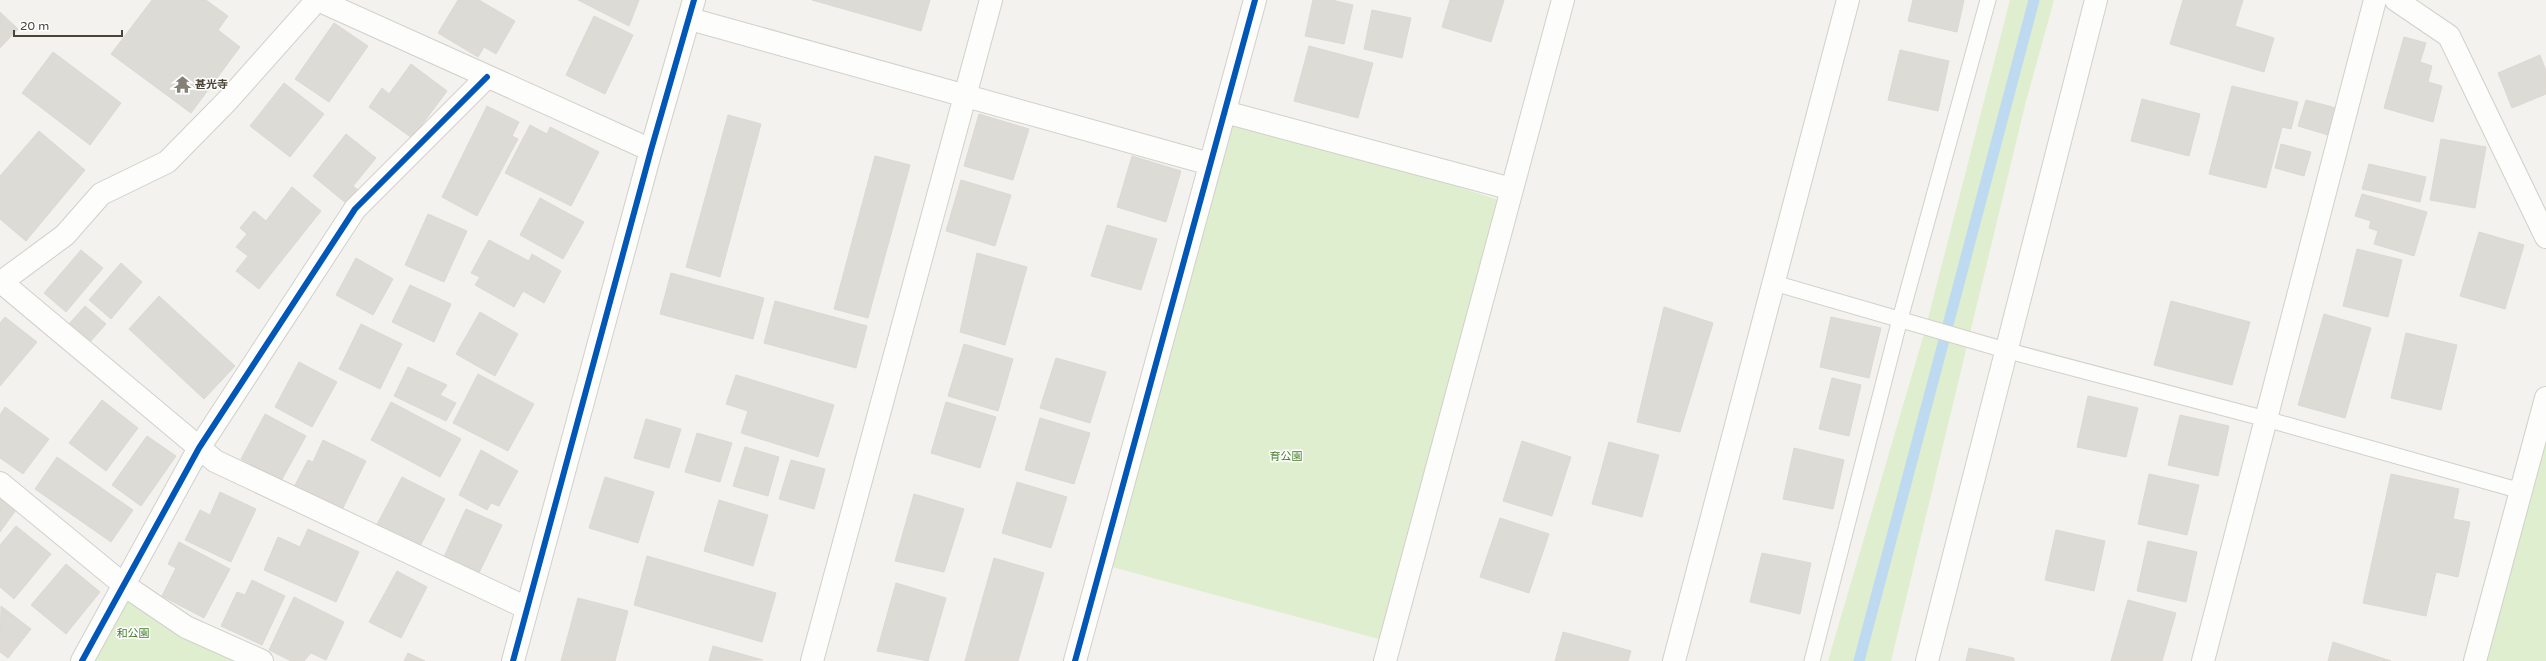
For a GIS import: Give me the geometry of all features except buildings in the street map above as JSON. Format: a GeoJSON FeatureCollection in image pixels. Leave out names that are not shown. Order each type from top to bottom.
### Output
{"type":"FeatureCollection","features":[{"type":"Feature","properties":{"kind":"street"},"geometry":{"type":"LineString","coordinates":[[527,608],[215,461],[0,282],[65,235],[101,194],[167,162],[228,100],[317,0],[651,150]]}},
{"type":"Feature","properties":{"kind":"street"},"geometry":{"type":"LineString","coordinates":[[812,661],[991,0]]}},
{"type":"Feature","properties":{"kind":"street"},"geometry":{"type":"LineString","coordinates":[[1074,661],[1255,0]]}},
{"type":"Feature","properties":{"kind":"street"},"geometry":{"type":"LineString","coordinates":[[1385,661],[1563,0]]}},
{"type":"Feature","properties":{"kind":"street"},"geometry":{"type":"LineString","coordinates":[[1674,661],[1848,0]]}},
{"type":"Feature","properties":{"kind":"street"},"geometry":{"type":"LineString","coordinates":[[1927,661],[2005,350],[2096,0]]}},
{"type":"Feature","properties":{"kind":"street"},"geometry":{"type":"LineString","coordinates":[[2203,661],[2374,0]]}},
{"type":"Feature","properties":{"kind":"street"},"geometry":{"type":"LineString","coordinates":[[2396,0],[2449,36],[2546,236]]}},
{"type":"Feature","properties":{"kind":"street"},"geometry":{"type":"LineString","coordinates":[[513,661],[651,150],[692,9],[964,96],[1210,164]]}},
{"type":"Feature","properties":{"kind":"street"},"geometry":{"type":"LineString","coordinates":[[82,661],[199,448],[355,209],[487,77]]}},
{"type":"Feature","properties":{"kind":"street"},"geometry":{"type":"LineString","coordinates":[[1225,112],[1512,190]]}},
{"type":"Feature","properties":{"kind":"street"},"geometry":{"type":"LineString","coordinates":[[2475,661],[2546,398]]}},
{"type":"Feature","properties":{"kind":"street"},"geometry":{"type":"LineString","coordinates":[[0,483],[124,585],[186,627],[262,661]]}},
{"type":"Feature","properties":{"kind":"lane"},"geometry":{"type":"LineString","coordinates":[[1812,661],[1900,319],[1988,0]]}},
{"type":"Feature","properties":{"kind":"lane"},"geometry":{"type":"LineString","coordinates":[[1774,283],[2005,350],[2266,419],[2521,491]]}},
{"type":"Feature","properties":{"kind":"green space"},"geometry":{"type":"Polygon","coordinates":[[[2010,0],[2054,0],[2025,105],[1891,661],[1828,661],[1924,334],[2010,0]]]}},
{"type":"Feature","properties":{"kind":"green space","name":"育公園"},"geometry":{"type":"Polygon","coordinates":[[[1225,112],[1508,203],[1390,642],[1101,564],[1225,112]]]}},
{"type":"Feature","properties":{"kind":"green space"},"geometry":{"type":"Polygon","coordinates":[[[2546,411],[2546,661],[2485,661],[2546,411]]]}},
{"type":"Feature","properties":{"kind":"green space","name":"和公園"},"geometry":{"type":"Polygon","coordinates":[[[119,594],[247,661],[89,661],[119,594]]]}},
{"type":"Feature","properties":{"kind":"waterway"},"geometry":{"type":"LineString","coordinates":[[1859,661],[2034,0]]}},
{"type":"Feature","properties":{"kind":"cycle path"},"geometry":{"type":"LineString","coordinates":[[513,661],[651,150],[694,0]]}},
{"type":"Feature","properties":{"kind":"cycle path"},"geometry":{"type":"LineString","coordinates":[[1075,661],[1255,0]]}},
{"type":"Feature","properties":{"kind":"cycle path"},"geometry":{"type":"LineString","coordinates":[[82,661],[199,448],[355,209],[487,77]]}},
{"type":"Feature","properties":{"kind":"place","name":"甚光寺"},"geometry":{"type":"Point","coordinates":[182,84]}}]}
